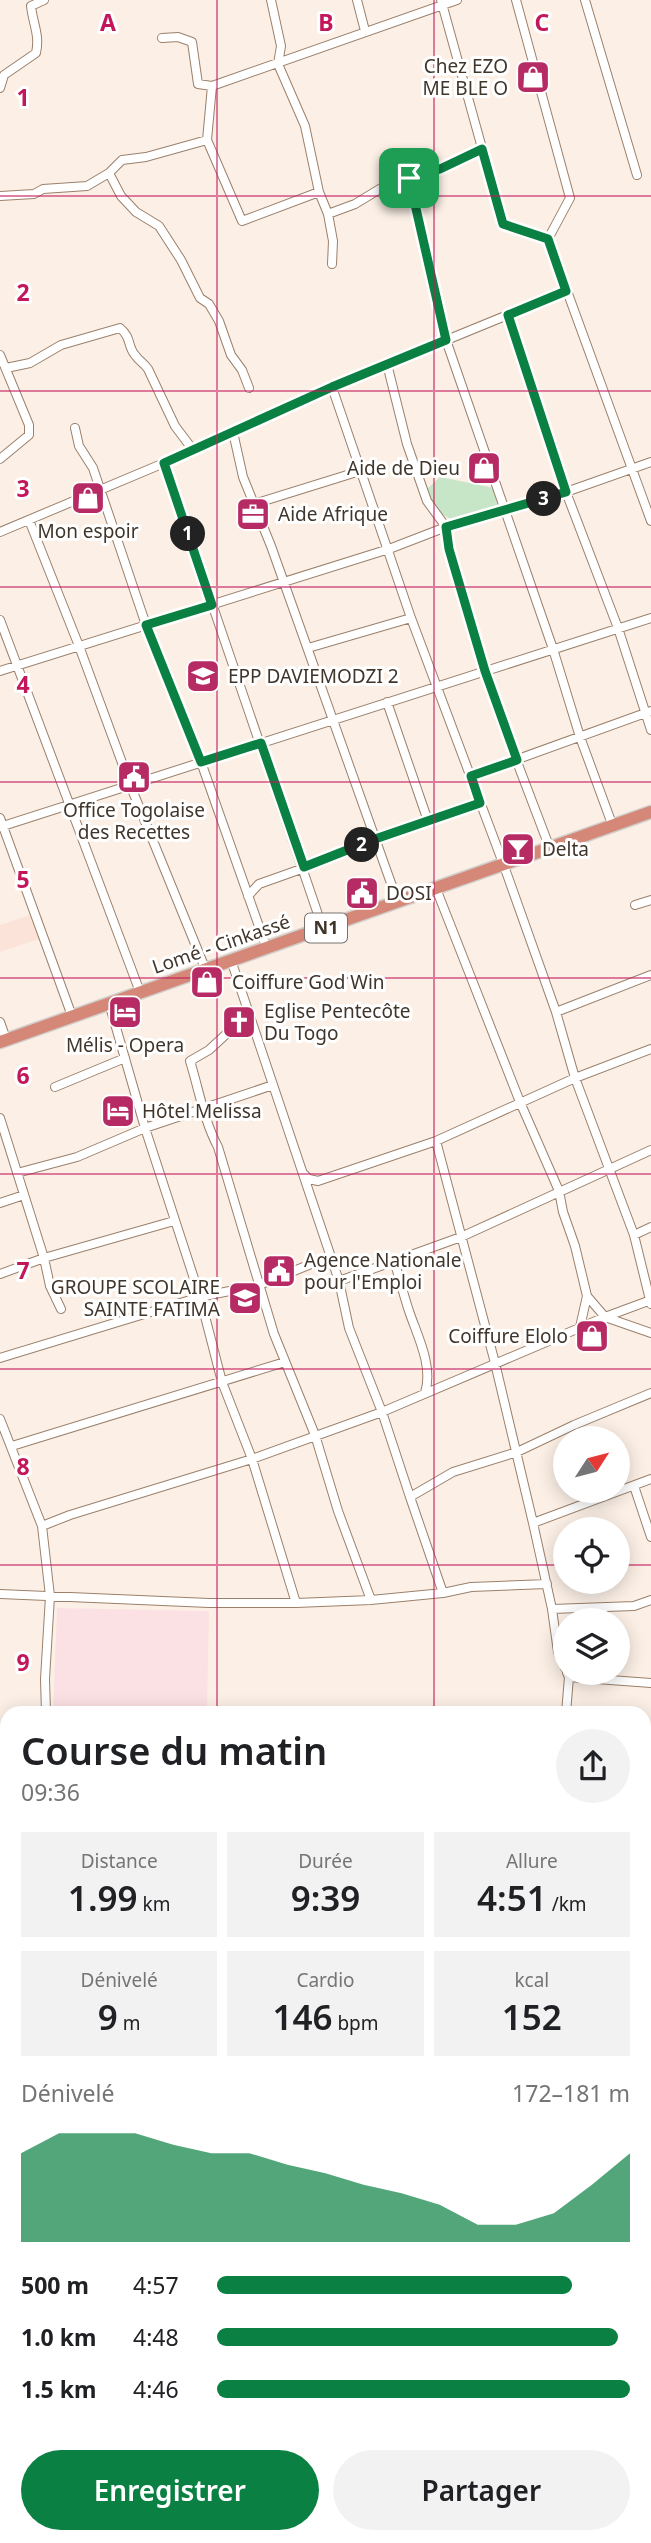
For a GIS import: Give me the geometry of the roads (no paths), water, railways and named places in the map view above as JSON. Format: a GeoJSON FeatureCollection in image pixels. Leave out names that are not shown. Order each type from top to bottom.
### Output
{"type":"FeatureCollection","features":[{"type":"Feature","properties":{"kind":"highway","name":"Lomé - Cinkassé"},"geometry":{"type":"LineString","coordinates":[[3,1041],[205,968],[323,929],[435,886],[651,812]]}},
{"type":"Feature","properties":{"kind":"street"},"geometry":{"type":"LineString","coordinates":[[0,88],[4,75],[36,53],[38,32],[32,21],[30,6],[44,0]]}},
{"type":"Feature","properties":{"kind":"street"},"geometry":{"type":"LineString","coordinates":[[271,0],[281,46],[278,64],[305,126],[319,192],[328,214],[332,241],[331,264]]}},
{"type":"Feature","properties":{"kind":"street"},"geometry":{"type":"LineString","coordinates":[[357,0],[365,31]]}},
{"type":"Feature","properties":{"kind":"street"},"geometry":{"type":"LineString","coordinates":[[162,38],[178,37],[192,42],[198,84],[212,86],[442,3],[457,0]]}},
{"type":"Feature","properties":{"kind":"street"},"geometry":{"type":"LineString","coordinates":[[516,0],[570,198],[548,239],[651,522]]}},
{"type":"Feature","properties":{"kind":"street"},"geometry":{"type":"LineString","coordinates":[[585,0],[636,175]]}},
{"type":"Feature","properties":{"kind":"street"},"geometry":{"type":"LineString","coordinates":[[442,3],[503,224],[548,239]]}},
{"type":"Feature","properties":{"kind":"street"},"geometry":{"type":"LineString","coordinates":[[212,86],[207,140],[242,221],[319,192]]}},
{"type":"Feature","properties":{"kind":"street"},"geometry":{"type":"LineString","coordinates":[[0,196],[87,186],[109,173],[122,160],[146,157],[207,140]]}},
{"type":"Feature","properties":{"kind":"street"},"geometry":{"type":"LineString","coordinates":[[328,214],[355,204],[383,187],[440,169],[482,149]]}},
{"type":"Feature","properties":{"kind":"street"},"geometry":{"type":"LineString","coordinates":[[109,173],[121,196],[136,212],[159,226],[170,241],[200,298],[209,304],[219,321],[231,355],[242,370],[248,388]]}},
{"type":"Feature","properties":{"kind":"street"},"geometry":{"type":"LineString","coordinates":[[409,178],[446,340],[612,824]]}},
{"type":"Feature","properties":{"kind":"street"},"geometry":{"type":"LineString","coordinates":[[0,532],[164,463],[332,387],[566,291]]}},
{"type":"Feature","properties":{"kind":"street"},"geometry":{"type":"LineString","coordinates":[[508,315],[566,492],[648,712],[651,730]]}},
{"type":"Feature","properties":{"kind":"street"},"geometry":{"type":"LineString","coordinates":[[6,368],[30,363],[61,345],[120,328],[128,334],[134,355],[143,361],[148,369],[175,426],[193,450]]}},
{"type":"Feature","properties":{"kind":"street"},"geometry":{"type":"LineString","coordinates":[[0,355],[29,425],[26,440],[0,459]]}},
{"type":"Feature","properties":{"kind":"street"},"geometry":{"type":"LineString","coordinates":[[387,364],[407,444],[427,501],[446,527],[449,549],[485,671],[549,846]]}},
{"type":"Feature","properties":{"kind":"street"},"geometry":{"type":"LineString","coordinates":[[42,1526],[252,1460],[382,1412],[580,1327],[651,1302],[634,1235],[575,1078],[556,1012],[503,863],[411,618],[332,387]]}},
{"type":"Feature","properties":{"kind":"street"},"geometry":{"type":"LineString","coordinates":[[75,428],[79,446],[93,468],[146,625],[201,762],[267,948]]}},
{"type":"Feature","properties":{"kind":"street"},"geometry":{"type":"LineString","coordinates":[[233,432],[243,477],[283,580],[397,900]]}},
{"type":"Feature","properties":{"kind":"street"},"geometry":{"type":"LineString","coordinates":[[0,671],[283,580],[389,549],[446,527],[566,492],[651,462]]}},
{"type":"Feature","properties":{"kind":"street"},"geometry":{"type":"LineString","coordinates":[[164,463],[323,929]]}},
{"type":"Feature","properties":{"kind":"street"},"geometry":{"type":"LineString","coordinates":[[254,504],[360,471]]}},
{"type":"Feature","properties":{"kind":"street"},"geometry":{"type":"LineString","coordinates":[[29,520],[131,787],[205,968]]}},
{"type":"Feature","properties":{"kind":"street"},"geometry":{"type":"LineString","coordinates":[[308,649],[411,618]]}},
{"type":"Feature","properties":{"kind":"street"},"geometry":{"type":"LineString","coordinates":[[72,1016],[1,824],[131,787],[201,762],[651,618]]}},
{"type":"Feature","properties":{"kind":"street"},"geometry":{"type":"LineString","coordinates":[[0,620],[140,992]]}},
{"type":"Feature","properties":{"kind":"street"},"geometry":{"type":"LineString","coordinates":[[387,702],[428,821]]}},
{"type":"Feature","properties":{"kind":"street"},"geometry":{"type":"LineString","coordinates":[[471,776],[648,712]]}},
{"type":"Feature","properties":{"kind":"street"},"geometry":{"type":"LineString","coordinates":[[248,896],[259,884],[375,839],[480,803]]}},
{"type":"Feature","properties":{"kind":"street"},"geometry":{"type":"LineString","coordinates":[[435,886],[520,1102],[559,1191],[587,1296],[580,1327]]}},
{"type":"Feature","properties":{"kind":"street"},"geometry":{"type":"LineString","coordinates":[[635,905],[651,900]]}},
{"type":"Feature","properties":{"kind":"street"},"geometry":{"type":"LineString","coordinates":[[231,960],[331,1256],[349,1328],[382,1412],[443,1593]]}},
{"type":"Feature","properties":{"kind":"street"},"geometry":{"type":"LineString","coordinates":[[556,1012],[651,975]]}},
{"type":"Feature","properties":{"kind":"street"},"geometry":{"type":"LineString","coordinates":[[109,1003],[174,1222],[200,1297],[222,1382],[252,1460],[296,1603]]}},
{"type":"Feature","properties":{"kind":"street"},"geometry":{"type":"LineString","coordinates":[[249,1013],[209,1050],[190,1061],[205,1108],[209,1132],[218,1147],[274,1335],[315,1435],[338,1511],[371,1600]]}},
{"type":"Feature","properties":{"kind":"street"},"geometry":{"type":"LineString","coordinates":[[0,1022],[3,1041]]}},
{"type":"Feature","properties":{"kind":"street"},"geometry":{"type":"LineString","coordinates":[[303,1172],[309,1179],[318,1181],[436,1142],[575,1078],[651,1049]]}},
{"type":"Feature","properties":{"kind":"street"},"geometry":{"type":"LineString","coordinates":[[55,1087],[125,1058]]}},
{"type":"Feature","properties":{"kind":"street"},"geometry":{"type":"LineString","coordinates":[[17,1173],[77,1157],[145,1128],[273,1085]]}},
{"type":"Feature","properties":{"kind":"street"},"geometry":{"type":"LineString","coordinates":[[0,1118],[2,1133],[44,1258],[50,1286],[61,1309]]}},
{"type":"Feature","properties":{"kind":"street"},"geometry":{"type":"LineString","coordinates":[[436,1142],[517,1452],[553,1616]]}},
{"type":"Feature","properties":{"kind":"street"},"geometry":{"type":"LineString","coordinates":[[339,1281],[461,1237],[651,1150]]}},
{"type":"Feature","properties":{"kind":"street"},"geometry":{"type":"LineString","coordinates":[[0,1203],[24,1195]]}},
{"type":"Feature","properties":{"kind":"street"},"geometry":{"type":"LineString","coordinates":[[0,1274],[44,1258],[174,1222]]}},
{"type":"Feature","properties":{"kind":"street"},"geometry":{"type":"LineString","coordinates":[[634,1235],[651,1227]]}},
{"type":"Feature","properties":{"kind":"street"},"geometry":{"type":"LineString","coordinates":[[0,1358],[200,1297],[259,1285],[331,1256]]}},
{"type":"Feature","properties":{"kind":"street"},"geometry":{"type":"LineString","coordinates":[[394,1261],[410,1314],[424,1346],[429,1380],[425,1393]]}},
{"type":"Feature","properties":{"kind":"street"},"geometry":{"type":"LineString","coordinates":[[587,1296],[605,1317],[651,1334]]}},
{"type":"Feature","properties":{"kind":"street"},"geometry":{"type":"LineString","coordinates":[[12,1447],[285,1362]]}},
{"type":"Feature","properties":{"kind":"street"},"geometry":{"type":"LineString","coordinates":[[410,1497],[453,1472],[517,1452],[574,1424],[651,1393]]}},
{"type":"Feature","properties":{"kind":"street"},"geometry":{"type":"LineString","coordinates":[[0,1419],[42,1526],[50,1596],[46,1706]]}},
{"type":"Feature","properties":{"kind":"street"},"geometry":{"type":"LineString","coordinates":[[533,1523],[651,1479]]}},
{"type":"Feature","properties":{"kind":"street"},"geometry":{"type":"LineString","coordinates":[[634,1486],[651,1537]]}},
{"type":"Feature","properties":{"kind":"street"},"geometry":{"type":"LineString","coordinates":[[0,1594],[209,1603],[296,1603],[371,1600],[443,1593],[471,1587],[547,1584]]}},
{"type":"Feature","properties":{"kind":"street"},"geometry":{"type":"LineString","coordinates":[[552,1609],[634,1606],[651,1600]]}},
{"type":"Feature","properties":{"kind":"street"},"geometry":{"type":"LineString","coordinates":[[630,1680],[651,1683]]}},
{"type":"Feature","properties":{"kind":"street"},"geometry":{"type":"LineString","coordinates":[[566,1706],[567,1685]]}},
{"type":"Feature","properties":{"kind":"place","name":"Chez EZO ME BLE O"},"geometry":{"type":"Point","coordinates":[533,77]}},
{"type":"Feature","properties":{"kind":"place","name":"Aide de Dieu"},"geometry":{"type":"Point","coordinates":[484,468]}},
{"type":"Feature","properties":{"kind":"place","name":"Mon espoir"},"geometry":{"type":"Point","coordinates":[88,498]}},
{"type":"Feature","properties":{"kind":"place","name":"Aide Afrique"},"geometry":{"type":"Point","coordinates":[253,514]}},
{"type":"Feature","properties":{"kind":"place","name":"EPP DAVIEMODZI 2"},"geometry":{"type":"Point","coordinates":[203,676]}},
{"type":"Feature","properties":{"kind":"place","name":"Office Togolaise des Recettes"},"geometry":{"type":"Point","coordinates":[134,777]}},
{"type":"Feature","properties":{"kind":"place","name":"Delta"},"geometry":{"type":"Point","coordinates":[518,849]}},
{"type":"Feature","properties":{"kind":"place","name":"DOSI"},"geometry":{"type":"Point","coordinates":[362,893]}},
{"type":"Feature","properties":{"kind":"place","name":"Coiffure God Win"},"geometry":{"type":"Point","coordinates":[207,982]}},
{"type":"Feature","properties":{"kind":"place","name":"Mélis - Opera"},"geometry":{"type":"Point","coordinates":[125,1012]}},
{"type":"Feature","properties":{"kind":"place","name":"Eglise Pentecôte Du Togo"},"geometry":{"type":"Point","coordinates":[239,1022]}},
{"type":"Feature","properties":{"kind":"place","name":"Hôtel Melissa"},"geometry":{"type":"Point","coordinates":[118,1111]}},
{"type":"Feature","properties":{"kind":"place","name":"Agence Nationale pour l'Emploi"},"geometry":{"type":"Point","coordinates":[279,1271]}},
{"type":"Feature","properties":{"kind":"place","name":"GROUPE SCOLAIRE SAINTE FATIMA"},"geometry":{"type":"Point","coordinates":[245,1298]}},
{"type":"Feature","properties":{"kind":"place","name":"Coiffure Elolo"},"geometry":{"type":"Point","coordinates":[592,1336]}}]}
